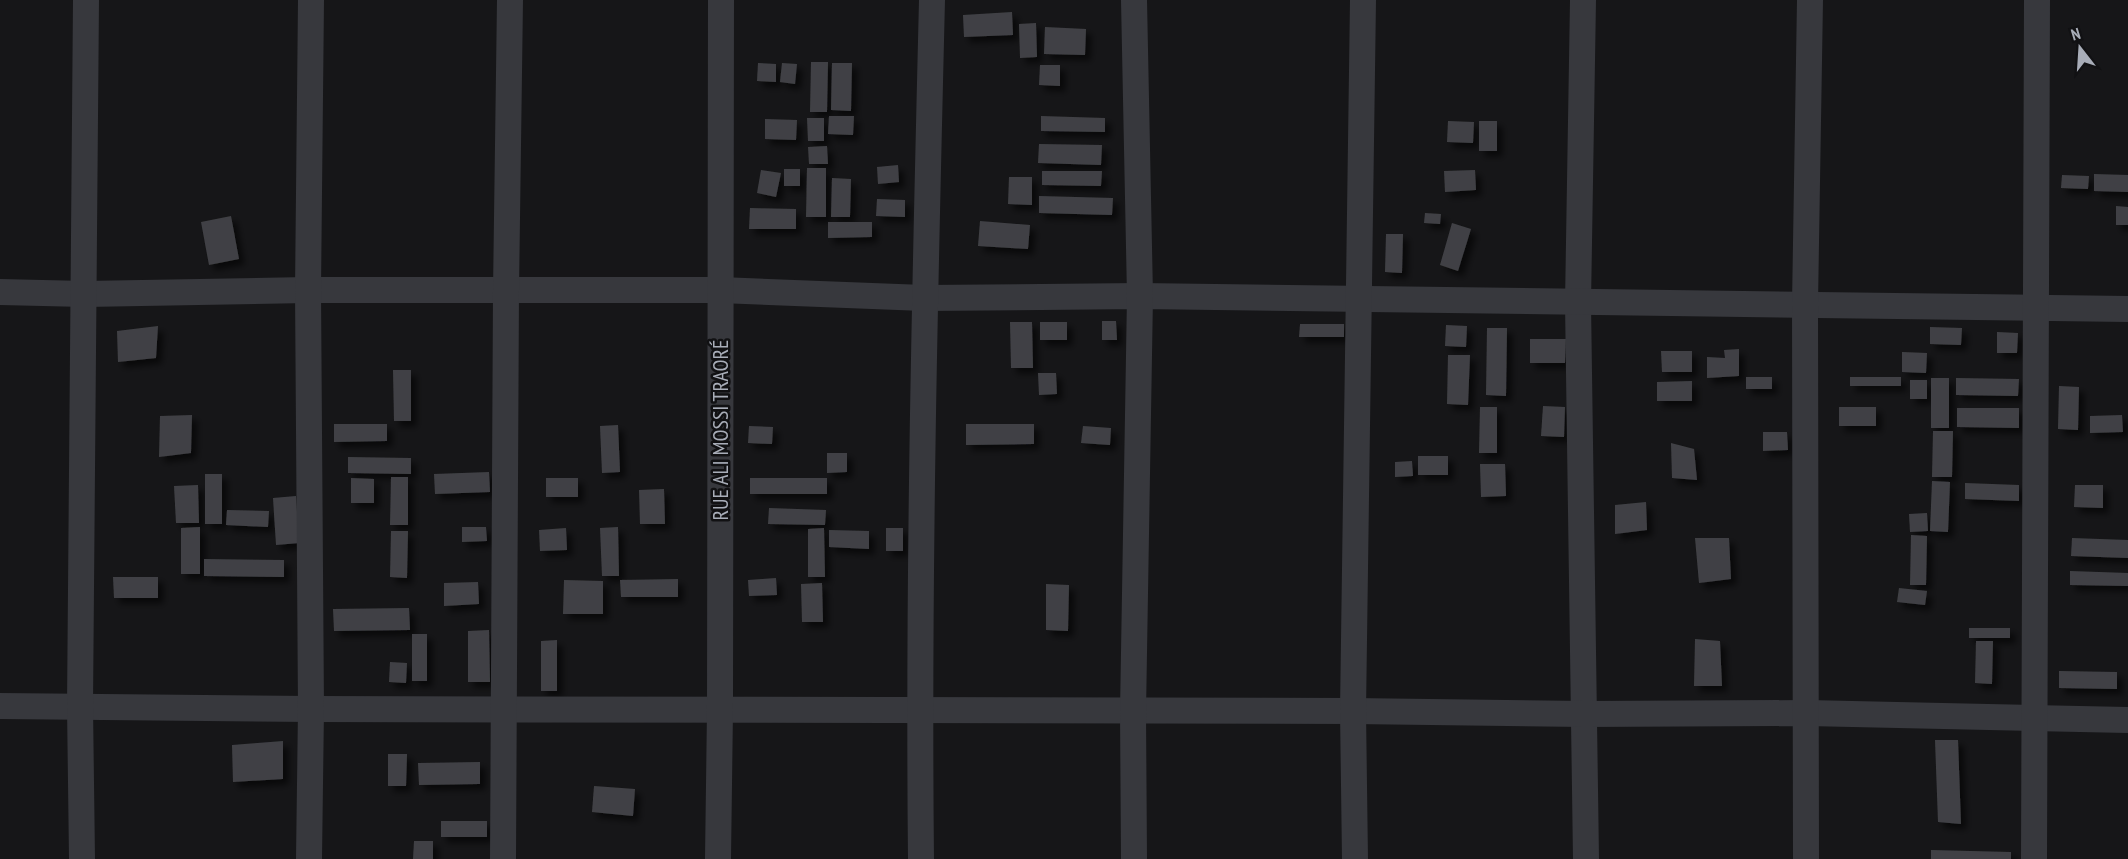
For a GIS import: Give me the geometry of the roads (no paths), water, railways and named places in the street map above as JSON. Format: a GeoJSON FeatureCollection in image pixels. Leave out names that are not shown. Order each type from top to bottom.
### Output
{"type":"FeatureCollection","features":[{"type":"Feature","properties":{"kind":"street"},"geometry":{"type":"LineString","coordinates":[[82,859],[80,706],[86,0]]}},
{"type":"Feature","properties":{"kind":"street"},"geometry":{"type":"LineString","coordinates":[[309,859],[308,290],[311,0]]}},
{"type":"Feature","properties":{"kind":"street"},"geometry":{"type":"LineString","coordinates":[[503,859],[510,0]]}},
{"type":"Feature","properties":{"kind":"street","name":"RUE ALI MOSSI TRAORÉ"},"geometry":{"type":"LineString","coordinates":[[718,859],[720,0]]}},
{"type":"Feature","properties":{"kind":"street"},"geometry":{"type":"LineString","coordinates":[[921,859],[919,711],[924,298],[932,0]]}},
{"type":"Feature","properties":{"kind":"street"},"geometry":{"type":"LineString","coordinates":[[1134,0],[1140,296],[1133,712],[1134,859]]}},
{"type":"Feature","properties":{"kind":"street"},"geometry":{"type":"LineString","coordinates":[[1355,859],[1353,711],[1363,0]]}},
{"type":"Feature","properties":{"kind":"street"},"geometry":{"type":"LineString","coordinates":[[1583,0],[1578,303],[1586,859]]}},
{"type":"Feature","properties":{"kind":"street"},"geometry":{"type":"LineString","coordinates":[[1806,859],[1805,304],[1810,0]]}},
{"type":"Feature","properties":{"kind":"street"},"geometry":{"type":"LineString","coordinates":[[2034,859],[2037,0]]}},
{"type":"Feature","properties":{"kind":"street"},"geometry":{"type":"LineString","coordinates":[[0,292],[85,294],[308,290],[720,290],[924,298],[1140,296],[2128,309]]}},
{"type":"Feature","properties":{"kind":"street"},"geometry":{"type":"LineString","coordinates":[[0,706],[505,710],[1807,713],[2128,720]]}}]}
